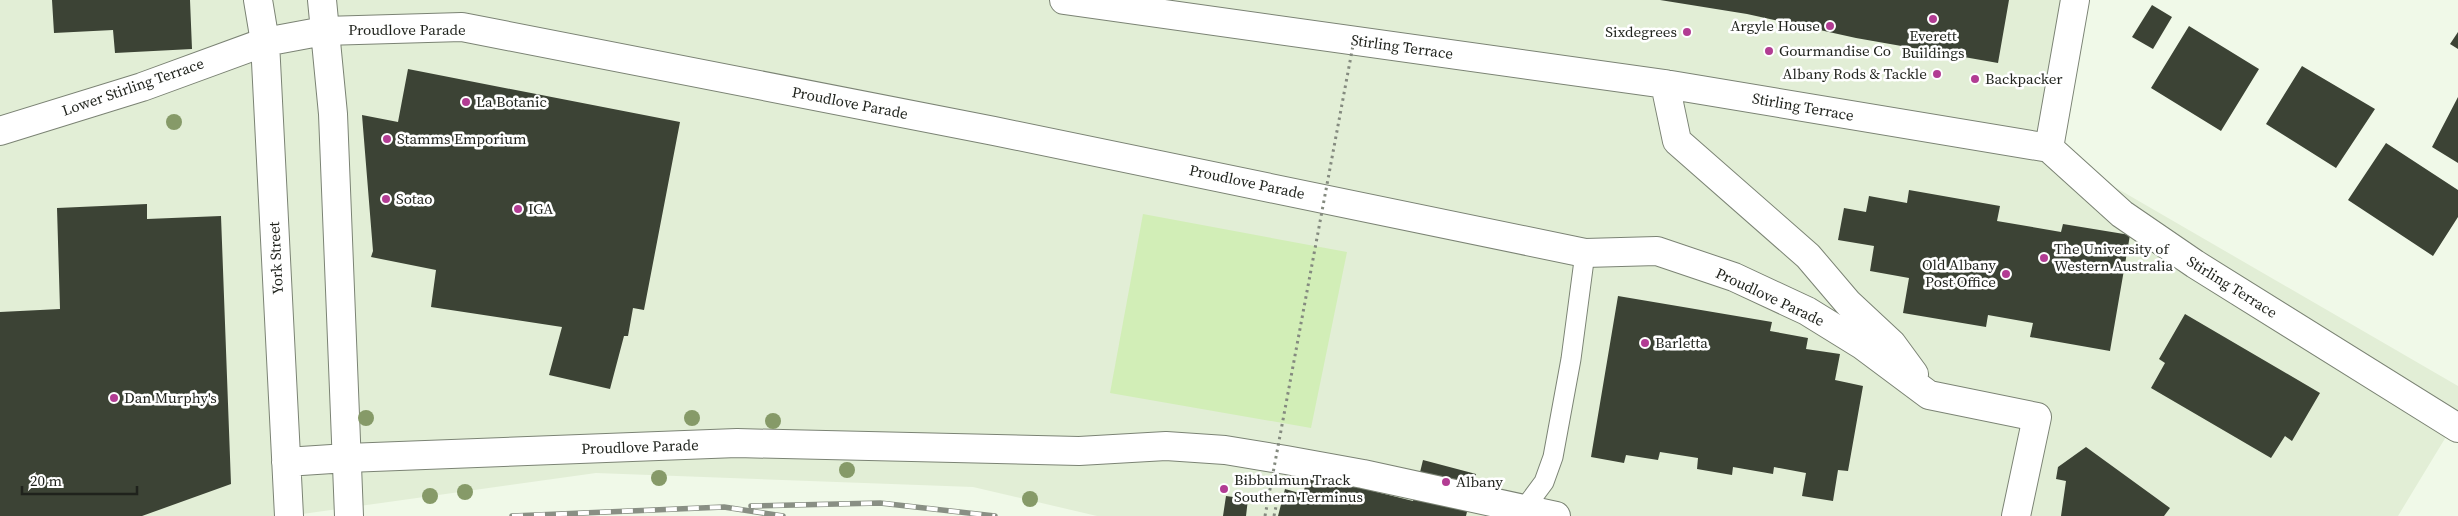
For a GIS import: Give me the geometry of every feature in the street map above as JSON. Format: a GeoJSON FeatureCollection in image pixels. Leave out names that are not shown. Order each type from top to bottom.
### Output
{"type":"FeatureCollection","features":[{"type":"Feature","properties":{"kind":"street","name":"York Street"},"geometry":{"type":"LineString","coordinates":[[258,0],[265,42],[289,516]]}},
{"type":"Feature","properties":{"kind":"street"},"geometry":{"type":"LineString","coordinates":[[322,0],[333,114],[349,516]]}},
{"type":"Feature","properties":{"kind":"street","name":"Stirling Terrace"},"geometry":{"type":"LineString","coordinates":[[1064,0],[1665,84],[2049,148],[2122,214],[2154,236],[2458,428]]}},
{"type":"Feature","properties":{"kind":"street"},"geometry":{"type":"LineString","coordinates":[[2049,148],[2075,0]]}},
{"type":"Feature","properties":{"kind":"street","name":"Proudlove Parade"},"geometry":{"type":"LineString","coordinates":[[265,42],[324,31],[462,27],[994,130],[1585,253],[1657,251],[1734,277],[1807,311],[1862,345],[1929,395],[2036,417],[2016,516]]}},
{"type":"Feature","properties":{"kind":"street","name":"Lower Stirling Terrace"},"geometry":{"type":"LineString","coordinates":[[0,130],[142,87],[265,42]]}},
{"type":"Feature","properties":{"kind":"street"},"geometry":{"type":"LineString","coordinates":[[1665,84],[1677,141],[1808,256],[1848,302],[1892,344],[1929,395]]}},
{"type":"Feature","properties":{"kind":"street","name":"Proudlove Parade"},"geometry":{"type":"LineString","coordinates":[[286,462],[737,442],[1080,451],[1166,446],[1225,450],[1286,460],[1363,474],[1556,516]]}},
{"type":"Feature","properties":{"kind":"lane"},"geometry":{"type":"LineString","coordinates":[[1524,509],[1544,482],[1553,457],[1571,359],[1585,253]]}},
{"type":"Feature","properties":{"kind":"path"},"geometry":{"type":"LineString","coordinates":[[1265,516],[1354,40]]}},
{"type":"Feature","properties":{"kind":"shaded area"},"geometry":{"type":"Polygon","coordinates":[[[0,0],[2075,0],[2049,149],[2458,386],[2458,417],[2398,516],[1097,516],[973,487],[596,473],[288,516],[0,516],[0,0]]]}},
{"type":"Feature","properties":{"kind":"green space"},"geometry":{"type":"Polygon","coordinates":[[[1143,214],[1347,252],[1311,428],[1110,393],[1143,214]]]}},
{"type":"Feature","properties":{"kind":"building"},"geometry":{"type":"Polygon","coordinates":[[[52,0],[190,0],[192,49],[115,53],[113,30],[54,33],[52,0]]]}},
{"type":"Feature","properties":{"kind":"building","name":"Everett Buildings"},"geometry":{"type":"Polygon","coordinates":[[[1660,0],[2009,0],[1998,63],[1856,38],[1747,14],[1660,0]]]}},
{"type":"Feature","properties":{"kind":"building"},"geometry":{"type":"Polygon","coordinates":[[[2152,5],[2172,17],[2153,49],[2132,37],[2152,5]]]}},
{"type":"Feature","properties":{"kind":"building"},"geometry":{"type":"Polygon","coordinates":[[[2189,26],[2259,69],[2221,131],[2151,88],[2189,26]]]}},
{"type":"Feature","properties":{"kind":"building"},"geometry":{"type":"Polygon","coordinates":[[[2458,32],[2458,49],[2450,44],[2458,32]]]}},
{"type":"Feature","properties":{"kind":"building"},"geometry":{"type":"Polygon","coordinates":[[[2302,66],[2375,109],[2336,168],[2266,124],[2302,66]]]}},
{"type":"Feature","properties":{"kind":"building"},"geometry":{"type":"Polygon","coordinates":[[[408,69],[680,122],[644,310],[633,308],[628,336],[624,336],[610,389],[549,375],[562,327],[431,307],[436,270],[371,257],[373,251],[362,115],[398,122],[408,69]]]}},
{"type":"Feature","properties":{"kind":"building"},"geometry":{"type":"Polygon","coordinates":[[[2458,97],[2458,163],[2432,147],[2458,97]]]}},
{"type":"Feature","properties":{"kind":"building"},"geometry":{"type":"Polygon","coordinates":[[[2386,143],[2458,190],[2458,217],[2433,256],[2348,200],[2386,143]]]}},
{"type":"Feature","properties":{"kind":"building","name":"Old Albany Post Office"},"geometry":{"type":"Polygon","coordinates":[[[1909,190],[2000,206],[1997,221],[2061,232],[2063,224],[2130,235],[2110,351],[2030,337],[2033,323],[1988,315],[1986,327],[1903,313],[1909,278],[1870,271],[1874,246],[1838,240],[1844,208],[1866,212],[1869,196],[1907,203],[1909,190]]]}},
{"type":"Feature","properties":{"kind":"building","name":"Dan Murphy's"},"geometry":{"type":"Polygon","coordinates":[[[147,204],[147,219],[221,216],[231,484],[142,516],[0,516],[0,312],[60,309],[57,208],[147,204]]]}},
{"type":"Feature","properties":{"kind":"building"},"geometry":{"type":"Polygon","coordinates":[[[1618,296],[1772,322],[1770,331],[1808,338],[1806,349],[1840,354],[1835,380],[1863,386],[1848,471],[1838,470],[1833,501],[1802,496],[1806,473],[1774,467],[1773,474],[1733,467],[1732,475],[1697,469],[1698,458],[1660,452],[1658,460],[1626,455],[1624,463],[1591,457],[1618,296]]]}},
{"type":"Feature","properties":{"kind":"building"},"geometry":{"type":"Polygon","coordinates":[[[2185,314],[2320,393],[2292,441],[2285,436],[2271,458],[2151,388],[2165,363],[2159,359],[2185,314]]]}},
{"type":"Feature","properties":{"kind":"building"},"geometry":{"type":"Polygon","coordinates":[[[2086,447],[2170,508],[2164,516],[2061,516],[2066,481],[2056,479],[2058,467],[2086,447]]]}},
{"type":"Feature","properties":{"kind":"building","name":"Albany"},"geometry":{"type":"Polygon","coordinates":[[[1423,460],[1476,474],[1466,516],[1278,516],[1285,489],[1303,494],[1308,475],[1413,501],[1423,460]]]}},
{"type":"Feature","properties":{"kind":"building"},"geometry":{"type":"Polygon","coordinates":[[[1226,496],[1248,499],[1246,516],[1223,516],[1226,496]]]}},
{"type":"Feature","properties":{"kind":"railway"},"geometry":{"type":"LineString","coordinates":[[751,506],[880,503],[995,516]]}},
{"type":"Feature","properties":{"kind":"railway"},"geometry":{"type":"LineString","coordinates":[[512,516],[724,507],[783,516]]}},
{"type":"Feature","properties":{"kind":"place","name":"Everett Buildings"},"geometry":{"type":"Point","coordinates":[1933,19]}},
{"type":"Feature","properties":{"kind":"place","name":"Argyle House"},"geometry":{"type":"Point","coordinates":[1830,26]}},
{"type":"Feature","properties":{"kind":"place","name":"Sixdegrees"},"geometry":{"type":"Point","coordinates":[1687,32]}},
{"type":"Feature","properties":{"kind":"place","name":"Gourmandise Co"},"geometry":{"type":"Point","coordinates":[1769,51]}},
{"type":"Feature","properties":{"kind":"place","name":"Albany Rods & Tackle"},"geometry":{"type":"Point","coordinates":[1937,74]}},
{"type":"Feature","properties":{"kind":"place","name":"Backpacker"},"geometry":{"type":"Point","coordinates":[1975,79]}},
{"type":"Feature","properties":{"kind":"place","name":"La Botanic"},"geometry":{"type":"Point","coordinates":[466,102]}},
{"type":"Feature","properties":{"kind":"place","name":"Stamms Emporium"},"geometry":{"type":"Point","coordinates":[387,139]}},
{"type":"Feature","properties":{"kind":"place","name":"Sotao"},"geometry":{"type":"Point","coordinates":[386,199]}},
{"type":"Feature","properties":{"kind":"place","name":"IGA"},"geometry":{"type":"Point","coordinates":[518,209]}},
{"type":"Feature","properties":{"kind":"place","name":"The University of Western Australia"},"geometry":{"type":"Point","coordinates":[2044,258]}},
{"type":"Feature","properties":{"kind":"place","name":"Old Albany Post Office"},"geometry":{"type":"Point","coordinates":[2006,274]}},
{"type":"Feature","properties":{"kind":"place","name":"Barletta"},"geometry":{"type":"Point","coordinates":[1645,343]}},
{"type":"Feature","properties":{"kind":"place","name":"Dan Murphy's"},"geometry":{"type":"Point","coordinates":[114,398]}},
{"type":"Feature","properties":{"kind":"place","name":"Albany"},"geometry":{"type":"Point","coordinates":[1446,482]}},
{"type":"Feature","properties":{"kind":"place","name":"Bibbulmun Track Southern Terminus"},"geometry":{"type":"Point","coordinates":[1224,489]}}]}
